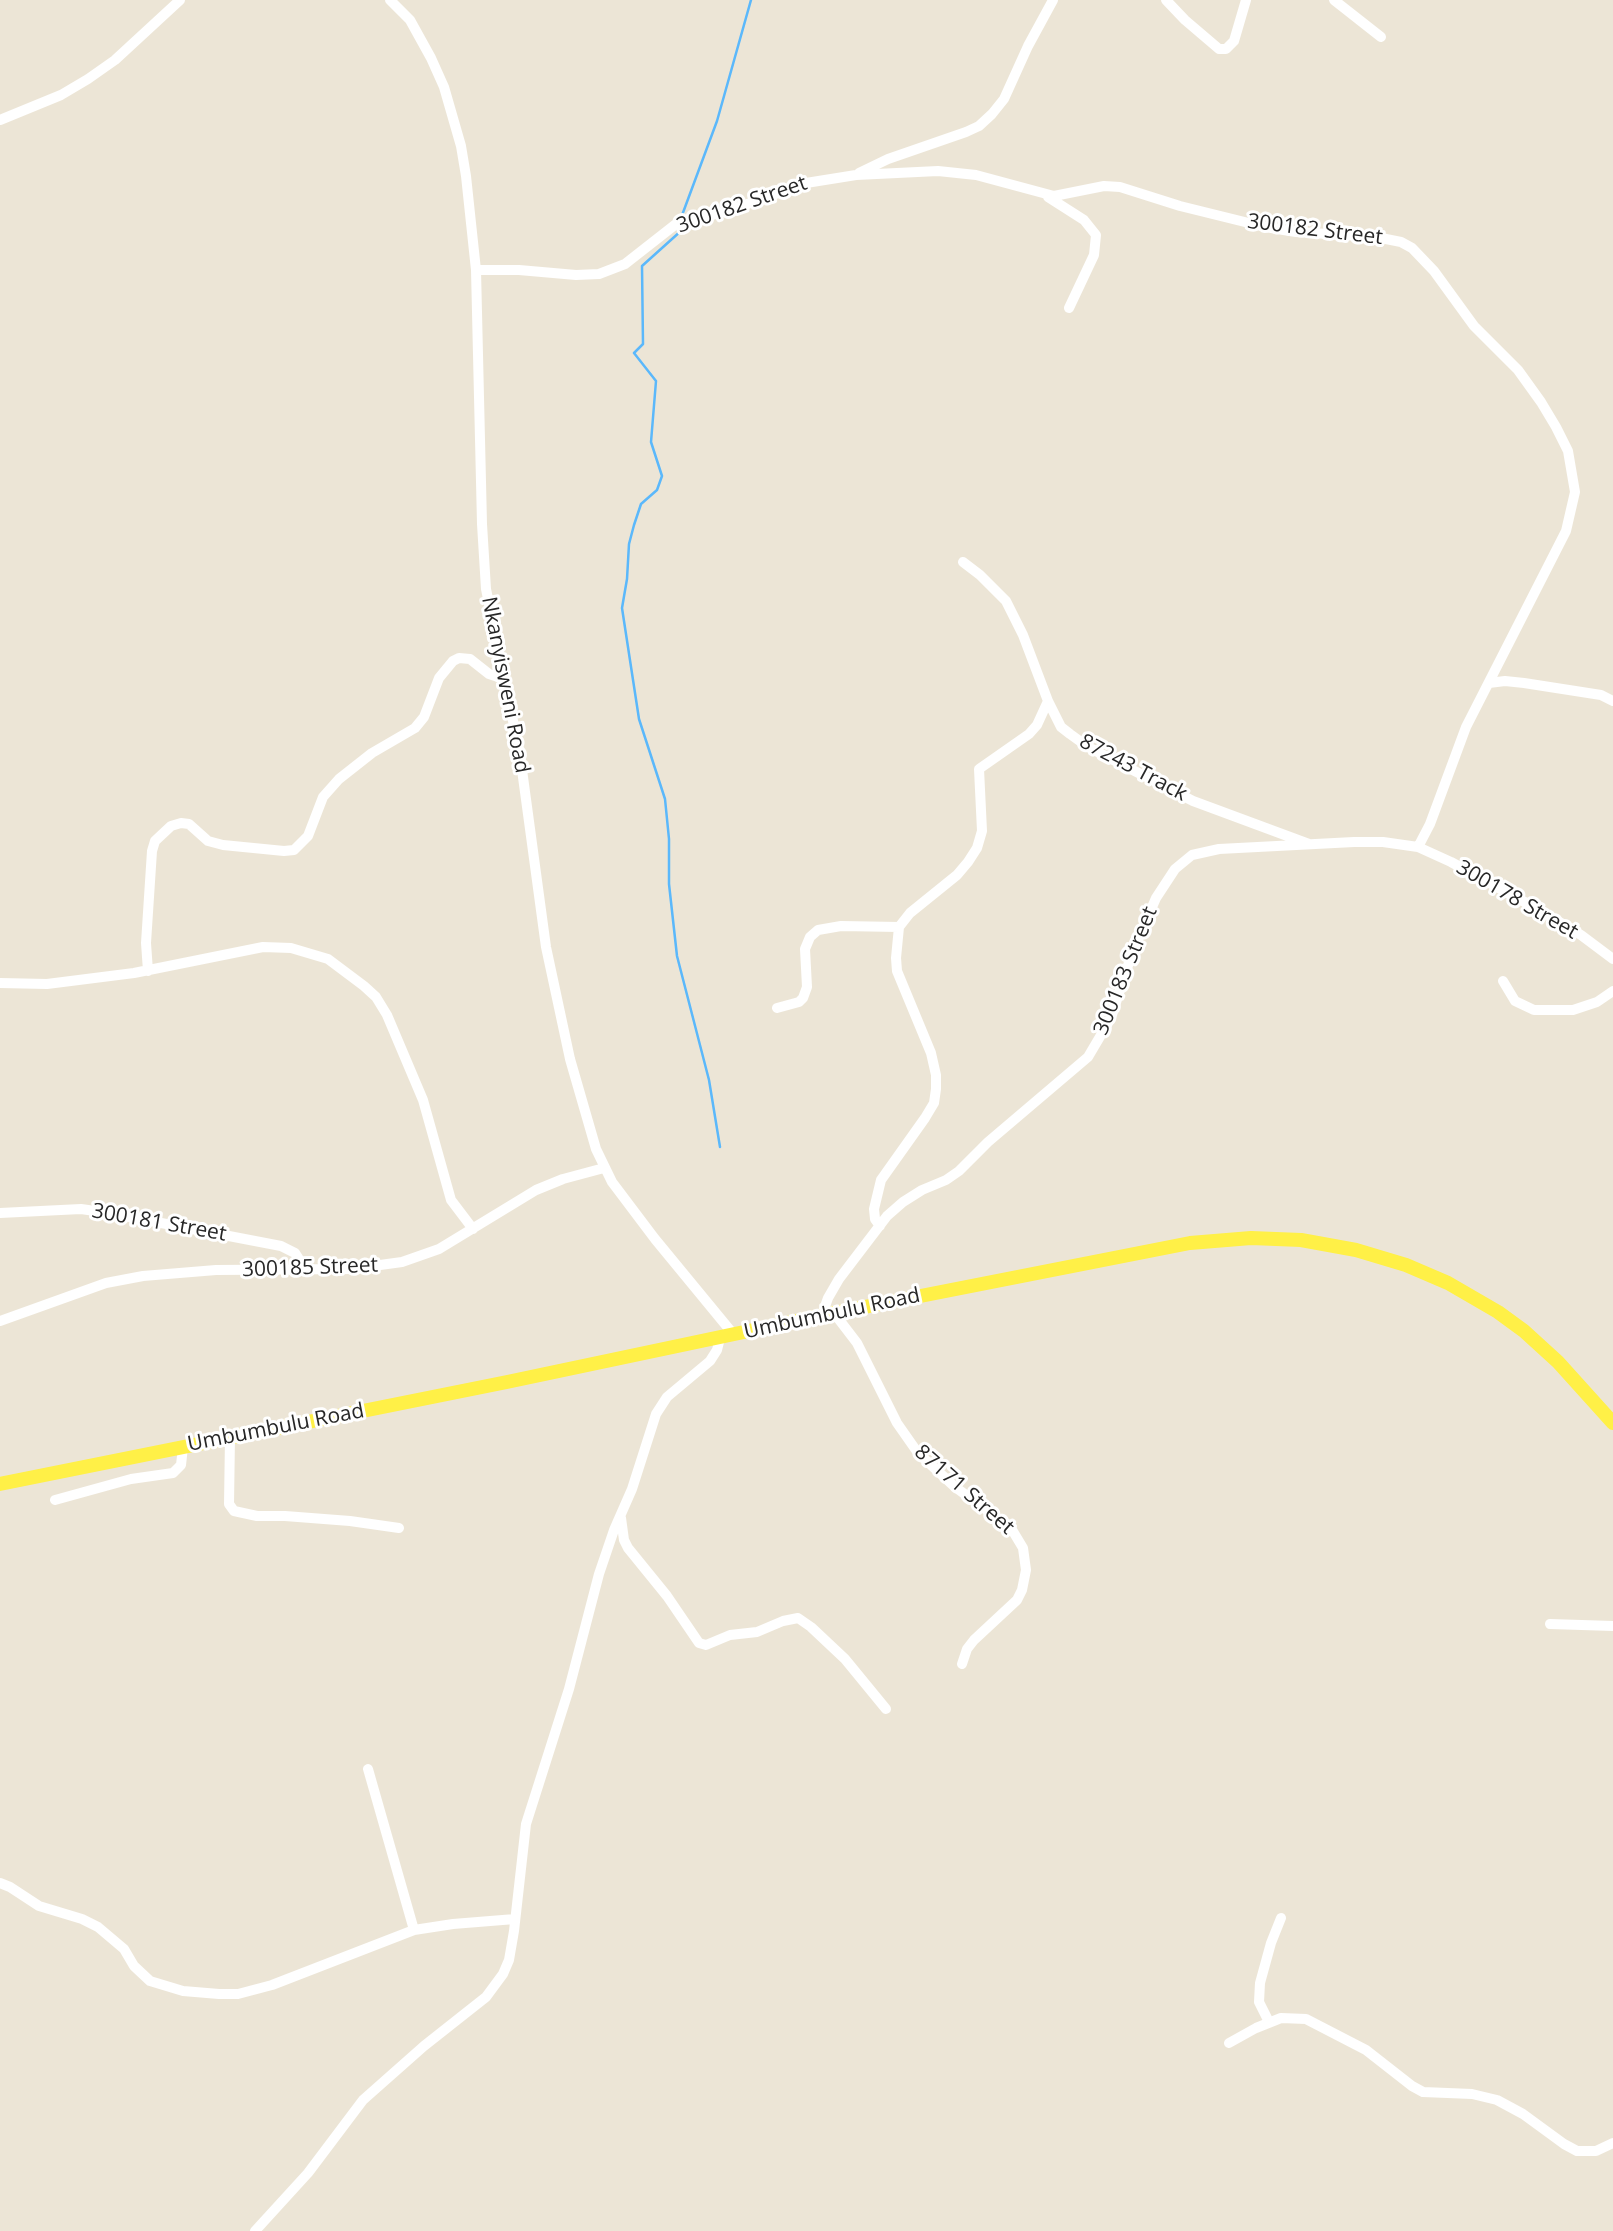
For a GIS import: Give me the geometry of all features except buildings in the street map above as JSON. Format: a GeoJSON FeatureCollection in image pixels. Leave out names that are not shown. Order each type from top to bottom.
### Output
{"type":"FeatureCollection","features":[{"type":"Feature","properties":{"kind":"main road","name":"Umbumbulu Road"},"geometry":{"type":"LineString","coordinates":[[0,1484],[828,1314],[1190,1243],[1251,1238],[1326,1244],[1356,1250],[1406,1265],[1448,1283],[1498,1312],[1524,1331],[1558,1362],[1613,1423]]}},
{"type":"Feature","properties":{"kind":"street"},"geometry":{"type":"LineString","coordinates":[[0,120],[61,95],[88,79],[115,60],[180,0]]}},
{"type":"Feature","properties":{"kind":"street","name":"Nkanyisweni Road"},"geometry":{"type":"LineString","coordinates":[[390,0],[415,28],[444,87],[461,146],[476,270],[484,567],[488,607],[520,755],[540,904],[558,1005],[583,1105],[604,1168],[624,1200],[727,1336]]}},
{"type":"Feature","properties":{"kind":"street"},"geometry":{"type":"LineString","coordinates":[[856,175],[888,159],[979,126],[1004,99],[1028,46],[1054,0]]}},
{"type":"Feature","properties":{"kind":"street"},"geometry":{"type":"LineString","coordinates":[[1166,0],[1219,49],[1230,47],[1234,41],[1246,0]]}},
{"type":"Feature","properties":{"kind":"street"},"geometry":{"type":"LineString","coordinates":[[1334,0],[1381,37]]}},
{"type":"Feature","properties":{"kind":"street","name":"300182 Street"},"geometry":{"type":"LineString","coordinates":[[476,270],[598,274],[625,264],[676,224],[728,211],[806,183],[856,175],[937,171],[992,179],[1044,195],[1060,196],[1104,186],[1120,187],[1180,206],[1265,227],[1401,242],[1419,254],[1434,271],[1462,312],[1518,370],[1541,402],[1562,439],[1573,471],[1575,492],[1566,531],[1466,727],[1430,824],[1418,847]]}},
{"type":"Feature","properties":{"kind":"street"},"geometry":{"type":"LineString","coordinates":[[1044,195],[1084,220],[1096,235],[1094,255],[1069,308]]}},
{"type":"Feature","properties":{"kind":"street","name":"87243 Track"},"geometry":{"type":"LineString","coordinates":[[962,562],[980,575],[1006,601],[1061,727],[1088,747],[1193,801],[1311,845]]}},
{"type":"Feature","properties":{"kind":"street"},"geometry":{"type":"LineString","coordinates":[[148,971],[146,943],[152,851],[155,841],[171,826],[185,823],[208,841],[223,845],[293,850],[308,836],[323,797],[338,779],[373,753],[415,728],[424,717],[439,678],[453,661],[459,658],[470,659],[489,674],[504,679]]}},
{"type":"Feature","properties":{"kind":"street"},"geometry":{"type":"LineString","coordinates":[[1489,683],[1524,683],[1601,695],[1613,701]]}},
{"type":"Feature","properties":{"kind":"street"},"geometry":{"type":"LineString","coordinates":[[828,1314],[833,1289],[880,1226],[875,1219],[874,1209],[881,1180],[934,1103],[936,1075],[930,1053],[897,971],[899,927],[910,913],[957,875],[968,862],[977,848],[982,831],[979,769],[1029,734],[1037,725],[1048,702]]}},
{"type":"Feature","properties":{"kind":"street","name":"300183 Street"},"geometry":{"type":"LineString","coordinates":[[880,1226],[903,1202],[959,1171],[988,1142],[1088,1056],[1111,1018],[1132,953],[1156,898],[1175,869],[1192,855],[1219,849],[1382,842],[1418,847]]}},
{"type":"Feature","properties":{"kind":"street","name":"300178 Street"},"geometry":{"type":"LineString","coordinates":[[1418,847],[1463,868],[1543,912],[1613,959]]}},
{"type":"Feature","properties":{"kind":"street"},"geometry":{"type":"LineString","coordinates":[[777,1008],[794,1004],[803,998],[807,987],[805,950],[810,937],[818,930],[841,926],[899,927]]}},
{"type":"Feature","properties":{"kind":"street"},"geometry":{"type":"LineString","coordinates":[[0,983],[47,984],[148,971],[263,947],[291,948],[328,959],[376,997],[387,1015],[423,1100],[451,1199],[472,1229]]}},
{"type":"Feature","properties":{"kind":"street"},"geometry":{"type":"LineString","coordinates":[[1503,981],[1515,1001],[1534,1010],[1573,1010],[1597,1002],[1613,990]]}},
{"type":"Feature","properties":{"kind":"street","name":"300185 Street"},"geometry":{"type":"LineString","coordinates":[[0,1321],[87,1289],[143,1276],[216,1270],[359,1269],[402,1262],[439,1249],[536,1190],[563,1179],[604,1168]]}},
{"type":"Feature","properties":{"kind":"street","name":"300181 Street"},"geometry":{"type":"LineString","coordinates":[[0,1213],[59,1209],[109,1213],[281,1246],[295,1253],[306,1270]]}},
{"type":"Feature","properties":{"kind":"street","name":"87171 Street"},"geometry":{"type":"LineString","coordinates":[[828,1314],[857,1343],[897,1423],[918,1453],[955,1487],[1011,1528],[1023,1548],[1026,1570],[1017,1600],[974,1640],[967,1649],[962,1664]]}},
{"type":"Feature","properties":{"kind":"street"},"geometry":{"type":"LineString","coordinates":[[255,2231],[308,2172],[372,2092],[492,1991],[509,1960],[516,1919],[519,1873],[531,1808],[566,1699],[599,1574],[661,1405],[677,1388],[710,1362],[727,1336]]}},
{"type":"Feature","properties":{"kind":"street"},"geometry":{"type":"LineString","coordinates":[[230,1437],[229,1504],[234,1511],[257,1516],[337,1520],[399,1528]]}},
{"type":"Feature","properties":{"kind":"street"},"geometry":{"type":"LineString","coordinates":[[55,1500],[131,1479],[173,1473],[181,1465],[183,1447]]}},
{"type":"Feature","properties":{"kind":"street"},"geometry":{"type":"LineString","coordinates":[[621,1516],[624,1540],[628,1548],[702,1645],[730,1635],[757,1632],[798,1618],[845,1659],[886,1709]]}},
{"type":"Feature","properties":{"kind":"street"},"geometry":{"type":"LineString","coordinates":[[1550,1624],[1613,1626]]}},
{"type":"Feature","properties":{"kind":"street"},"geometry":{"type":"LineString","coordinates":[[368,1769],[414,1930]]}},
{"type":"Feature","properties":{"kind":"street"},"geometry":{"type":"LineString","coordinates":[[0,1883],[39,1906],[82,1919],[98,1927],[124,1949],[134,1966],[149,1982],[183,1991],[238,1994],[414,1930],[492,1919],[516,1919]]}},
{"type":"Feature","properties":{"kind":"street"},"geometry":{"type":"LineString","coordinates":[[1269,2022],[1259,2002],[1260,1983],[1270,1943],[1281,1918]]}},
{"type":"Feature","properties":{"kind":"street"},"geometry":{"type":"LineString","coordinates":[[1229,2043],[1269,2022],[1289,2017],[1314,2022],[1366,2050],[1418,2090],[1428,2094],[1472,2094],[1497,2100],[1523,2114],[1577,2151],[1596,2151],[1613,2143]]}},
{"type":"Feature","properties":{"kind":"waterway"},"geometry":{"type":"LineString","coordinates":[[681,218],[717,121],[751,0]]}},
{"type":"Feature","properties":{"kind":"waterway"},"geometry":{"type":"LineString","coordinates":[[682,227],[682,230],[642,266],[643,344],[634,353],[656,381],[651,442],[662,476],[657,490],[641,504],[634,525],[629,544],[622,608],[639,719],[665,799],[669,839],[669,884],[677,956],[709,1080],[720,1147]]}}]}
